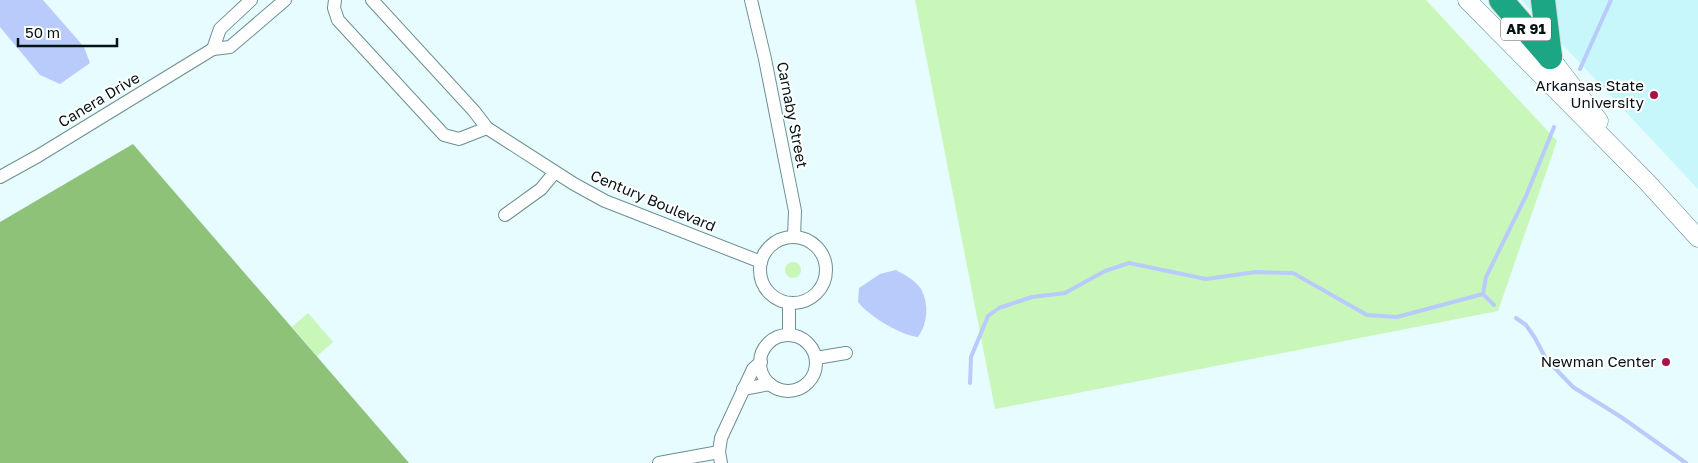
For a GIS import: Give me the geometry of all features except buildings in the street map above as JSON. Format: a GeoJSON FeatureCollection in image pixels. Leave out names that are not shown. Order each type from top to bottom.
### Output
{"type":"FeatureCollection","features":[{"type":"Feature","properties":{"kind":"highway","name":"AR 91"},"geometry":{"type":"LineString","coordinates":[[1501,0],[1550,58]]}},
{"type":"Feature","properties":{"kind":"highway"},"geometry":{"type":"LineString","coordinates":[[1543,0],[1550,58]]}},
{"type":"Feature","properties":{"kind":"main road","name":"AR 91"},"geometry":{"type":"LineString","coordinates":[[1467,0],[1647,182],[1698,238]]}},
{"type":"Feature","properties":{"kind":"main road","name":"AR 91"},"geometry":{"type":"LineString","coordinates":[[1550,58],[1647,182]]}},
{"type":"Feature","properties":{"kind":"street"},"geometry":{"type":"LineString","coordinates":[[213,49],[220,29],[251,0]]}},
{"type":"Feature","properties":{"kind":"street","name":"Canera Drive"},"geometry":{"type":"LineString","coordinates":[[0,176],[38,156],[213,49],[230,46],[286,0]]}},
{"type":"Feature","properties":{"kind":"street"},"geometry":{"type":"LineString","coordinates":[[335,0],[334,8],[338,20],[444,135],[459,139],[487,128]]}},
{"type":"Feature","properties":{"kind":"street","name":"Century Boulevard"},"geometry":{"type":"LineString","coordinates":[[372,0],[474,111],[487,128],[574,184],[605,201],[761,262]]}},
{"type":"Feature","properties":{"kind":"street","name":"Carnaby Street"},"geometry":{"type":"LineString","coordinates":[[751,0],[765,59],[794,211],[794,237]]}},
{"type":"Feature","properties":{"kind":"street"},"geometry":{"type":"LineString","coordinates":[[505,215],[541,189],[556,172]]}},
{"type":"Feature","properties":{"kind":"street"},"geometry":{"type":"LineString","coordinates":[[794,237],[805,239],[814,244],[826,262],[827,273],[824,284],[818,293],[800,303],[778,300],[769,293],[760,273],[761,262],[773,244],[783,238],[794,237]]}},
{"type":"Feature","properties":{"kind":"street"},"geometry":{"type":"LineString","coordinates":[[789,303],[789,335]]}},
{"type":"Feature","properties":{"kind":"street"},"geometry":{"type":"LineString","coordinates":[[789,335],[807,342],[813,349],[816,358],[814,375],[809,382],[802,387],[786,391],[770,384],[765,378],[761,362],[766,346],[780,336],[789,335]]}},
{"type":"Feature","properties":{"kind":"street"},"geometry":{"type":"LineString","coordinates":[[816,358],[846,353]]}},
{"type":"Feature","properties":{"kind":"street"},"geometry":{"type":"LineString","coordinates":[[659,463],[720,458],[722,438],[753,369],[761,362]]}},
{"type":"Feature","properties":{"kind":"street"},"geometry":{"type":"LineString","coordinates":[[743,389],[770,384]]}},
{"type":"Feature","properties":{"kind":"shaded area"},"geometry":{"type":"Polygon","coordinates":[[[0,0],[43,0],[84,47],[90,63],[60,84],[40,75],[0,27],[0,0]]]}},
{"type":"Feature","properties":{"kind":"shaded area","name":"Arkansas State University"},"geometry":{"type":"Polygon","coordinates":[[[1521,0],[1698,0],[1698,189],[1521,0]]]}},
{"type":"Feature","properties":{"kind":"shaded area"},"geometry":{"type":"Polygon","coordinates":[[[896,270],[916,283],[924,295],[926,307],[925,320],[918,337],[903,333],[885,324],[869,313],[858,302],[859,288],[880,274],[896,270]]]}},
{"type":"Feature","properties":{"kind":"green space"},"geometry":{"type":"Polygon","coordinates":[[[915,0],[1426,0],[1557,141],[1498,311],[995,409],[915,0]]]}},
{"type":"Feature","properties":{"kind":"green space"},"geometry":{"type":"Polygon","coordinates":[[[133,144],[409,463],[0,463],[0,222],[133,144]]]}},
{"type":"Feature","properties":{"kind":"green space"},"geometry":{"type":"Polygon","coordinates":[[[790,262],[796,262],[801,267],[799,276],[790,278],[785,273],[785,267],[790,262]]]}},
{"type":"Feature","properties":{"kind":"green space"},"geometry":{"type":"Polygon","coordinates":[[[308,313],[333,342],[317,356],[292,327],[308,313]]]}},
{"type":"Feature","properties":{"kind":"waterway"},"geometry":{"type":"LineString","coordinates":[[1580,69],[1611,0]]}},
{"type":"Feature","properties":{"kind":"waterway"},"geometry":{"type":"LineString","coordinates":[[970,383],[971,357],[988,316],[999,308],[1032,297],[1065,293],[1105,271],[1129,263],[1206,279],[1256,272],[1293,273],[1367,315],[1397,317],[1483,294],[1486,277],[1526,196],[1554,127]]}},
{"type":"Feature","properties":{"kind":"waterway"},"geometry":{"type":"LineString","coordinates":[[1483,294],[1494,305]]}},
{"type":"Feature","properties":{"kind":"waterway"},"geometry":{"type":"LineString","coordinates":[[1516,318],[1526,325],[1546,359],[1573,387],[1621,417],[1686,463]]}},
{"type":"Feature","properties":{"kind":"place","name":"Arkansas State University"},"geometry":{"type":"Point","coordinates":[1654,95]}},
{"type":"Feature","properties":{"kind":"place","name":"Newman Center"},"geometry":{"type":"Point","coordinates":[1666,362]}}]}
